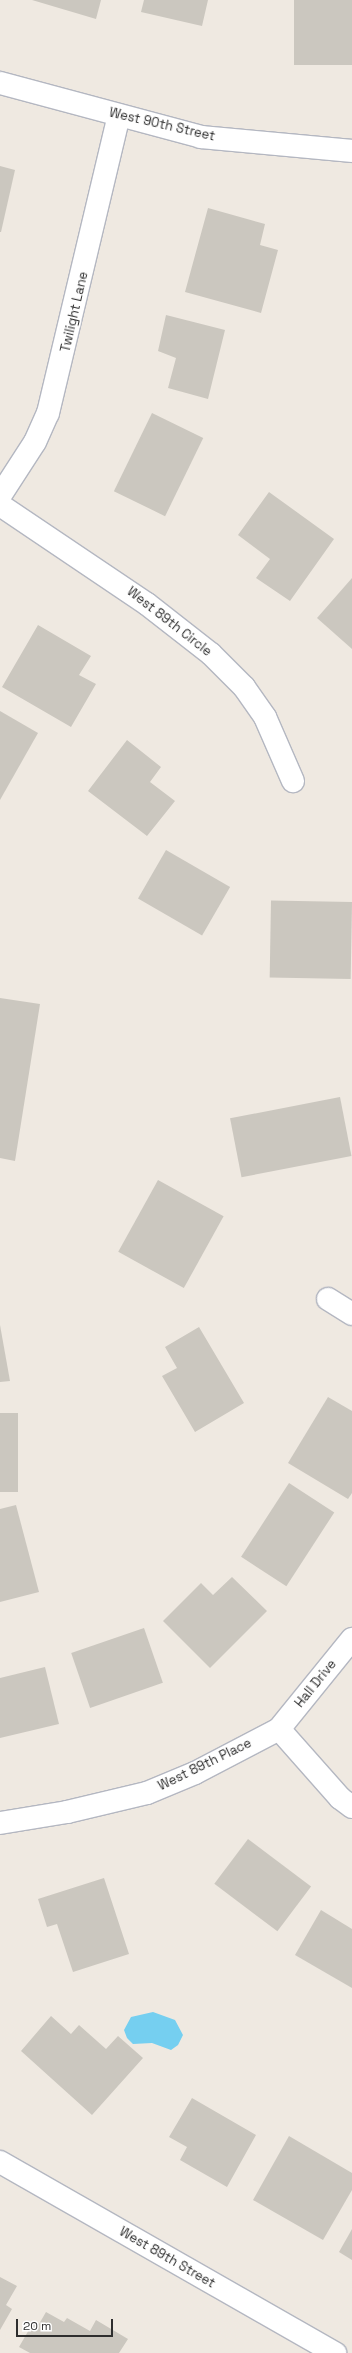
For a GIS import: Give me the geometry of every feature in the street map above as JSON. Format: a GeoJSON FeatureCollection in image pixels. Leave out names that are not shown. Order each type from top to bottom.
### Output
{"type":"FeatureCollection","features":[{"type":"Feature","properties":{"kind":"street","name":"West 90th Street"},"geometry":{"type":"LineString","coordinates":[[0,83],[201,137],[352,151]]}},
{"type":"Feature","properties":{"kind":"street","name":"Twilight Lane"},"geometry":{"type":"LineString","coordinates":[[0,496],[35,442],[48,413],[119,115]]}},
{"type":"Feature","properties":{"kind":"street","name":"West 89th Circle"},"geometry":{"type":"LineString","coordinates":[[0,505],[147,604],[211,654],[244,687],[265,717],[293,780]]}},
{"type":"Feature","properties":{"kind":"street"},"geometry":{"type":"LineString","coordinates":[[328,1298],[352,1314]]}},
{"type":"Feature","properties":{"kind":"street","name":"Hall Drive"},"geometry":{"type":"LineString","coordinates":[[280,1729],[352,1639]]}},
{"type":"Feature","properties":{"kind":"street"},"geometry":{"type":"LineString","coordinates":[[280,1729],[340,1798],[352,1807]]}},
{"type":"Feature","properties":{"kind":"street","name":"West 89th Place"},"geometry":{"type":"LineString","coordinates":[[0,1823],[67,1812],[147,1793],[195,1773],[280,1729]]}},
{"type":"Feature","properties":{"kind":"street","name":"West 89th Street"},"geometry":{"type":"LineString","coordinates":[[0,2162],[335,2353]]}},
{"type":"Feature","properties":{"kind":"water"},"geometry":{"type":"Polygon","coordinates":[[[153,2012],[175,2020],[183,2035],[178,2045],[171,2050],[152,2043],[133,2044],[127,2038],[124,2030],[131,2017],[153,2012]]]}},
{"type":"Feature","properties":{"kind":"building"},"geometry":{"type":"Polygon","coordinates":[[[32,0],[101,0],[96,19],[32,0]]]}},
{"type":"Feature","properties":{"kind":"building"},"geometry":{"type":"Polygon","coordinates":[[[144,0],[208,0],[202,26],[141,12],[144,0]]]}},
{"type":"Feature","properties":{"kind":"building"},"geometry":{"type":"Polygon","coordinates":[[[294,0],[352,0],[352,65],[294,65],[294,0]]]}},
{"type":"Feature","properties":{"kind":"building"},"geometry":{"type":"Polygon","coordinates":[[[0,166],[15,170],[1,232],[0,232],[0,166]]]}},
{"type":"Feature","properties":{"kind":"building"},"geometry":{"type":"Polygon","coordinates":[[[208,208],[265,224],[260,245],[278,250],[261,313],[185,292],[208,208]]]}},
{"type":"Feature","properties":{"kind":"building"},"geometry":{"type":"Polygon","coordinates":[[[166,315],[225,330],[208,399],[168,388],[176,358],[158,351],[166,315]]]}},
{"type":"Feature","properties":{"kind":"building"},"geometry":{"type":"Polygon","coordinates":[[[152,413],[203,438],[165,516],[114,491],[152,413]]]}},
{"type":"Feature","properties":{"kind":"building"},"geometry":{"type":"Polygon","coordinates":[[[269,492],[334,539],[290,601],[256,578],[270,559],[238,535],[269,492]]]}},
{"type":"Feature","properties":{"kind":"building"},"geometry":{"type":"Polygon","coordinates":[[[352,578],[352,649],[317,618],[352,578]]]}},
{"type":"Feature","properties":{"kind":"building"},"geometry":{"type":"Polygon","coordinates":[[[38,625],[91,656],[79,675],[96,684],[71,727],[2,687],[38,625]]]}},
{"type":"Feature","properties":{"kind":"building"},"geometry":{"type":"Polygon","coordinates":[[[0,711],[38,733],[0,800],[0,711]]]}},
{"type":"Feature","properties":{"kind":"building"},"geometry":{"type":"Polygon","coordinates":[[[127,740],[161,767],[150,782],[175,801],[147,836],[88,791],[127,740]]]}},
{"type":"Feature","properties":{"kind":"building"},"geometry":{"type":"Polygon","coordinates":[[[166,850],[230,887],[202,935],[138,898],[166,850]]]}},
{"type":"Feature","properties":{"kind":"building"},"geometry":{"type":"Polygon","coordinates":[[[271,901],[352,902],[351,979],[270,978],[271,901]]]}},
{"type":"Feature","properties":{"kind":"building"},"geometry":{"type":"Polygon","coordinates":[[[0,998],[40,1004],[15,1161],[0,1158],[0,998]]]}},
{"type":"Feature","properties":{"kind":"building"},"geometry":{"type":"Polygon","coordinates":[[[340,1097],[351,1156],[242,1177],[230,1118],[340,1097]]]}},
{"type":"Feature","properties":{"kind":"building"},"geometry":{"type":"Polygon","coordinates":[[[158,1180],[224,1216],[184,1288],[118,1252],[158,1180]]]}},
{"type":"Feature","properties":{"kind":"building"},"geometry":{"type":"Polygon","coordinates":[[[0,1325],[10,1381],[0,1382],[0,1325]]]}},
{"type":"Feature","properties":{"kind":"building"},"geometry":{"type":"Polygon","coordinates":[[[199,1327],[244,1403],[195,1432],[162,1376],[177,1368],[165,1347],[199,1327]]]}},
{"type":"Feature","properties":{"kind":"building"},"geometry":{"type":"Polygon","coordinates":[[[328,1397],[352,1411],[352,1493],[348,1499],[288,1463],[328,1397]]]}},
{"type":"Feature","properties":{"kind":"building"},"geometry":{"type":"Polygon","coordinates":[[[0,1413],[18,1413],[18,1492],[0,1492],[0,1413]]]}},
{"type":"Feature","properties":{"kind":"building"},"geometry":{"type":"Polygon","coordinates":[[[289,1483],[334,1512],[286,1586],[241,1557],[289,1483]]]}},
{"type":"Feature","properties":{"kind":"building"},"geometry":{"type":"Polygon","coordinates":[[[16,1505],[39,1592],[0,1602],[0,1509],[16,1505]]]}},
{"type":"Feature","properties":{"kind":"building"},"geometry":{"type":"Polygon","coordinates":[[[232,1577],[267,1611],[210,1668],[163,1621],[201,1583],[213,1595],[232,1577]]]}},
{"type":"Feature","properties":{"kind":"building"},"geometry":{"type":"Polygon","coordinates":[[[144,1628],[163,1683],[90,1708],[71,1653],[144,1628]]]}},
{"type":"Feature","properties":{"kind":"building"},"geometry":{"type":"Polygon","coordinates":[[[45,1667],[59,1724],[0,1738],[0,1678],[45,1667]]]}},
{"type":"Feature","properties":{"kind":"building"},"geometry":{"type":"Polygon","coordinates":[[[248,1839],[311,1887],[277,1931],[214,1884],[248,1839]]]}},
{"type":"Feature","properties":{"kind":"building"},"geometry":{"type":"Polygon","coordinates":[[[104,1878],[129,1954],[73,1972],[57,1924],[47,1927],[38,1899],[104,1878]]]}},
{"type":"Feature","properties":{"kind":"building"},"geometry":{"type":"Polygon","coordinates":[[[321,1910],[352,1929],[352,1988],[295,1955],[321,1910]]]}},
{"type":"Feature","properties":{"kind":"building"},"geometry":{"type":"Polygon","coordinates":[[[51,2016],[71,2034],[79,2025],[106,2049],[118,2036],[143,2058],[92,2115],[21,2051],[51,2016]]]}},
{"type":"Feature","properties":{"kind":"building"},"geometry":{"type":"Polygon","coordinates":[[[192,2098],[256,2135],[227,2187],[180,2160],[187,2147],[169,2137],[192,2098]]]}},
{"type":"Feature","properties":{"kind":"building"},"geometry":{"type":"Polygon","coordinates":[[[289,2136],[352,2173],[352,2190],[323,2240],[253,2200],[289,2136]]]}},
{"type":"Feature","properties":{"kind":"building"},"geometry":{"type":"Polygon","coordinates":[[[352,2229],[352,2260],[339,2252],[352,2229]]]}},
{"type":"Feature","properties":{"kind":"building"},"geometry":{"type":"Polygon","coordinates":[[[0,2277],[17,2286],[6,2305],[12,2309],[0,2330],[0,2277]]]}},
{"type":"Feature","properties":{"kind":"building"},"geometry":{"type":"Polygon","coordinates":[[[46,2312],[64,2322],[67,2318],[90,2331],[96,2320],[128,2339],[119,2353],[30,2353],[19,2347],[34,2321],[39,2324],[46,2312]]]}}]}
